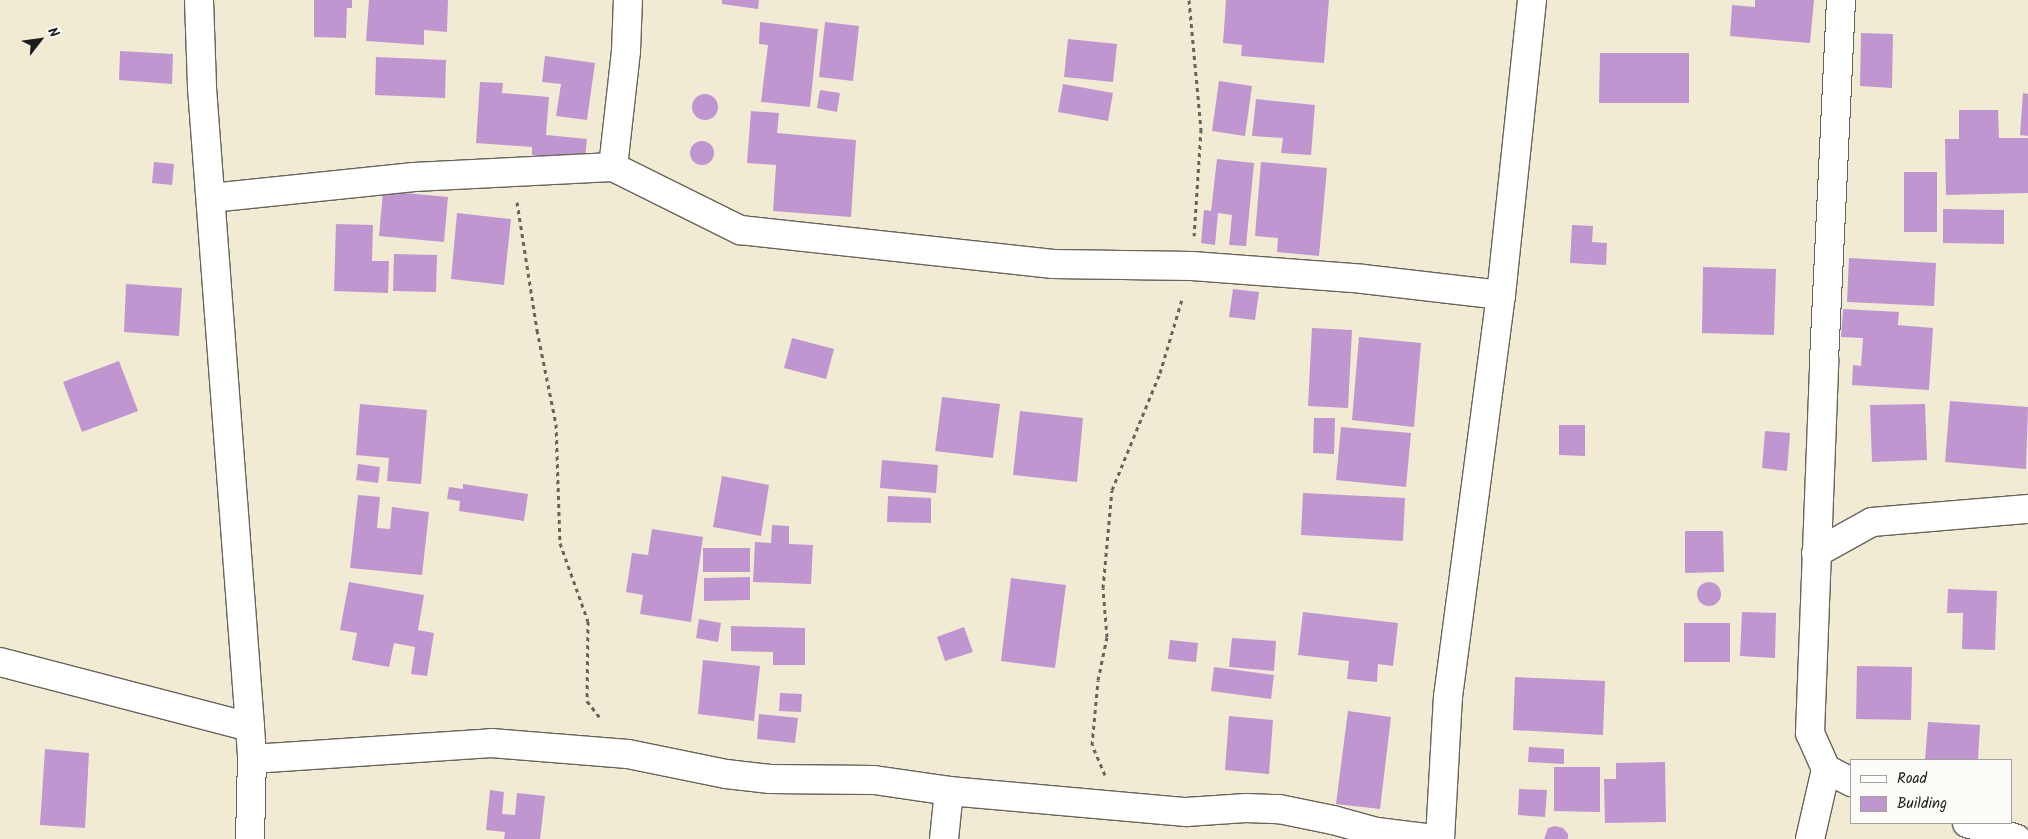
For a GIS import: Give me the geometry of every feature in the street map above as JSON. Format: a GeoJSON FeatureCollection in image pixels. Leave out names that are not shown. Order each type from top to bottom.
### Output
{"type":"FeatureCollection","features":[{"type":"Feature","properties":{"kind":"street"},"geometry":{"type":"LineString","coordinates":[[199,0],[202,88],[252,759],[250,839]]}},
{"type":"Feature","properties":{"kind":"street"},"geometry":{"type":"LineString","coordinates":[[612,167],[626,52],[628,0]]}},
{"type":"Feature","properties":{"kind":"street"},"geometry":{"type":"LineString","coordinates":[[1440,839],[1448,696],[1501,296],[1532,0]]}},
{"type":"Feature","properties":{"kind":"street"},"geometry":{"type":"LineString","coordinates":[[1810,839],[1826,769],[1810,734],[1816,552],[1841,0]]}},
{"type":"Feature","properties":{"kind":"street"},"geometry":{"type":"LineString","coordinates":[[211,198],[414,177],[612,167],[740,230],[1053,264],[1192,266],[1363,279],[1501,296]]}},
{"type":"Feature","properties":{"kind":"street"},"geometry":{"type":"LineString","coordinates":[[1816,552],[1872,522],[2028,509]]}},
{"type":"Feature","properties":{"kind":"street"},"geometry":{"type":"LineString","coordinates":[[0,662],[250,727]]}},
{"type":"Feature","properties":{"kind":"street"},"geometry":{"type":"LineString","coordinates":[[252,759],[491,743],[628,754],[726,774],[770,779],[874,780],[949,791],[1186,812],[1246,808],[1279,810],[1333,820],[1377,832],[1434,839]]}},
{"type":"Feature","properties":{"kind":"street"},"geometry":{"type":"LineString","coordinates":[[1826,769],[1850,781]]}},
{"type":"Feature","properties":{"kind":"street"},"geometry":{"type":"LineString","coordinates":[[944,839],[949,791]]}},
{"type":"Feature","properties":{"kind":"street"},"geometry":{"type":"LineString","coordinates":[[1969,824],[2017,839]]}},
{"type":"Feature","properties":{"kind":"path"},"geometry":{"type":"LineString","coordinates":[[1118,806],[1092,745],[1098,680],[1107,637],[1103,588],[1112,490],[1160,372],[1192,266],[1201,129],[1189,0]]}},
{"type":"Feature","properties":{"kind":"path"},"geometry":{"type":"LineString","coordinates":[[512,172],[536,330],[556,424],[560,543],[588,621],[587,701],[628,754]]}},
{"type":"Feature","properties":{"kind":"building"},"geometry":{"type":"Polygon","coordinates":[[[314,0],[352,0],[352,8],[347,8],[346,38],[314,37],[314,0]]]}},
{"type":"Feature","properties":{"kind":"building"},"geometry":{"type":"Polygon","coordinates":[[[369,0],[448,0],[447,32],[424,30],[424,45],[366,41],[369,0]]]}},
{"type":"Feature","properties":{"kind":"building"},"geometry":{"type":"Polygon","coordinates":[[[722,0],[759,0],[758,9],[722,4],[722,0]]]}},
{"type":"Feature","properties":{"kind":"building"},"geometry":{"type":"Polygon","coordinates":[[[1226,0],[1329,0],[1324,63],[1241,56],[1242,45],[1223,43],[1226,0]]]}},
{"type":"Feature","properties":{"kind":"building"},"geometry":{"type":"Polygon","coordinates":[[[1755,0],[1814,0],[1810,43],[1730,36],[1732,5],[1755,7],[1755,0]]]}},
{"type":"Feature","properties":{"kind":"building"},"geometry":{"type":"Polygon","coordinates":[[[760,22],[818,29],[810,107],[761,102],[768,45],[759,44],[760,22]]]}},
{"type":"Feature","properties":{"kind":"building"},"geometry":{"type":"Polygon","coordinates":[[[825,22],[859,26],[853,81],[819,77],[825,22]]]}},
{"type":"Feature","properties":{"kind":"building"},"geometry":{"type":"Polygon","coordinates":[[[1861,33],[1893,34],[1892,88],[1860,86],[1861,33]]]}},
{"type":"Feature","properties":{"kind":"building"},"geometry":{"type":"Polygon","coordinates":[[[1068,39],[1117,44],[1113,82],[1064,77],[1068,39]]]}},
{"type":"Feature","properties":{"kind":"building"},"geometry":{"type":"Polygon","coordinates":[[[120,51],[173,54],[172,84],[119,80],[120,51]]]}},
{"type":"Feature","properties":{"kind":"building"},"geometry":{"type":"Polygon","coordinates":[[[1600,53],[1689,53],[1689,103],[1599,103],[1600,53]]]}},
{"type":"Feature","properties":{"kind":"building"},"geometry":{"type":"Polygon","coordinates":[[[545,56],[595,63],[587,120],[556,116],[561,84],[542,82],[545,56]]]}},
{"type":"Feature","properties":{"kind":"building"},"geometry":{"type":"Polygon","coordinates":[[[376,57],[446,60],[445,98],[375,95],[376,57]]]}},
{"type":"Feature","properties":{"kind":"building"},"geometry":{"type":"Polygon","coordinates":[[[1219,81],[1252,86],[1245,136],[1212,131],[1219,81]]]}},
{"type":"Feature","properties":{"kind":"building"},"geometry":{"type":"Polygon","coordinates":[[[480,82],[503,83],[502,93],[549,97],[546,135],[587,139],[585,159],[532,155],[532,147],[476,143],[480,82]]]}},
{"type":"Feature","properties":{"kind":"building"},"geometry":{"type":"Polygon","coordinates":[[[1063,84],[1113,93],[1108,121],[1058,112],[1063,84]]]}},
{"type":"Feature","properties":{"kind":"building"},"geometry":{"type":"Polygon","coordinates":[[[820,90],[840,93],[837,112],[817,108],[820,90]]]}},
{"type":"Feature","properties":{"kind":"building"},"geometry":{"type":"Polygon","coordinates":[[[2023,93],[2028,94],[2028,136],[2020,135],[2023,93]]]}},
{"type":"Feature","properties":{"kind":"building"},"geometry":{"type":"Polygon","coordinates":[[[705,94],[714,98],[718,107],[714,116],[705,120],[696,116],[692,107],[696,98],[705,94]]]}},
{"type":"Feature","properties":{"kind":"building"},"geometry":{"type":"Polygon","coordinates":[[[1256,99],[1315,105],[1311,155],[1281,153],[1283,138],[1252,136],[1256,99]]]}},
{"type":"Feature","properties":{"kind":"building"},"geometry":{"type":"Polygon","coordinates":[[[1959,110],[1998,110],[1999,138],[2028,138],[2028,193],[1946,195],[1945,139],[1959,139],[1959,110]]]}},
{"type":"Feature","properties":{"kind":"building"},"geometry":{"type":"Polygon","coordinates":[[[751,111],[779,113],[777,133],[856,140],[851,217],[773,211],[776,165],[747,163],[751,111]]]}},
{"type":"Feature","properties":{"kind":"building"},"geometry":{"type":"Polygon","coordinates":[[[702,141],[711,144],[714,153],[711,162],[702,165],[693,162],[690,153],[693,144],[702,141]]]}},
{"type":"Feature","properties":{"kind":"building"},"geometry":{"type":"Polygon","coordinates":[[[1217,159],[1254,163],[1246,246],[1229,245],[1232,215],[1218,213],[1215,245],[1201,243],[1204,210],[1211,211],[1217,159]]]}},
{"type":"Feature","properties":{"kind":"building"},"geometry":{"type":"Polygon","coordinates":[[[154,162],[174,164],[172,185],[152,183],[154,162]]]}},
{"type":"Feature","properties":{"kind":"building"},"geometry":{"type":"Polygon","coordinates":[[[1261,162],[1327,168],[1319,256],[1277,252],[1278,238],[1255,236],[1261,162]]]}},
{"type":"Feature","properties":{"kind":"building"},"geometry":{"type":"Polygon","coordinates":[[[1904,172],[1937,172],[1937,232],[1904,232],[1904,172]]]}},
{"type":"Feature","properties":{"kind":"building"},"geometry":{"type":"Polygon","coordinates":[[[383,191],[448,197],[444,242],[379,236],[383,191]]]}},
{"type":"Feature","properties":{"kind":"building"},"geometry":{"type":"Polygon","coordinates":[[[1943,209],[2004,210],[2004,244],[1943,243],[1943,209]]]}},
{"type":"Feature","properties":{"kind":"building"},"geometry":{"type":"Polygon","coordinates":[[[457,213],[511,219],[504,285],[451,279],[457,213]]]}},
{"type":"Feature","properties":{"kind":"building"},"geometry":{"type":"Polygon","coordinates":[[[336,224],[373,225],[372,261],[389,261],[388,293],[334,291],[336,224]]]}},
{"type":"Feature","properties":{"kind":"building"},"geometry":{"type":"Polygon","coordinates":[[[1572,225],[1593,226],[1592,242],[1607,243],[1606,265],[1570,263],[1572,225]]]}},
{"type":"Feature","properties":{"kind":"building"},"geometry":{"type":"Polygon","coordinates":[[[394,254],[437,255],[436,292],[393,291],[394,254]]]}},
{"type":"Feature","properties":{"kind":"building"},"geometry":{"type":"Polygon","coordinates":[[[1849,258],[1936,263],[1934,306],[1847,302],[1849,258]]]}},
{"type":"Feature","properties":{"kind":"building"},"geometry":{"type":"Polygon","coordinates":[[[1703,267],[1776,269],[1774,335],[1702,333],[1703,267]]]}},
{"type":"Feature","properties":{"kind":"building"},"geometry":{"type":"Polygon","coordinates":[[[126,284],[182,288],[179,336],[124,332],[126,284]]]}},
{"type":"Feature","properties":{"kind":"building"},"geometry":{"type":"Polygon","coordinates":[[[1233,289],[1259,292],[1255,320],[1229,317],[1233,289]]]}},
{"type":"Feature","properties":{"kind":"building"},"geometry":{"type":"Polygon","coordinates":[[[1843,309],[1899,312],[1898,325],[1933,328],[1929,390],[1852,385],[1853,365],[1861,366],[1863,338],[1841,337],[1843,309]]]}},
{"type":"Feature","properties":{"kind":"building"},"geometry":{"type":"Polygon","coordinates":[[[1312,328],[1352,330],[1348,408],[1308,406],[1312,328]]]}},
{"type":"Feature","properties":{"kind":"building"},"geometry":{"type":"Polygon","coordinates":[[[1359,337],[1421,343],[1414,427],[1352,420],[1359,337]]]}},
{"type":"Feature","properties":{"kind":"building"},"geometry":{"type":"Polygon","coordinates":[[[792,338],[834,349],[826,379],[784,368],[792,338]]]}},
{"type":"Feature","properties":{"kind":"building"},"geometry":{"type":"Polygon","coordinates":[[[119,361],[138,411],[82,432],[63,382],[119,361]]]}},
{"type":"Feature","properties":{"kind":"building"},"geometry":{"type":"Polygon","coordinates":[[[942,397],[1000,404],[993,458],[935,451],[942,397]]]}},
{"type":"Feature","properties":{"kind":"building"},"geometry":{"type":"Polygon","coordinates":[[[1950,401],[2028,407],[2026,469],[1945,462],[1950,401]]]}},
{"type":"Feature","properties":{"kind":"building"},"geometry":{"type":"Polygon","coordinates":[[[360,404],[427,410],[421,484],[387,481],[389,458],[356,455],[360,404]]]}},
{"type":"Feature","properties":{"kind":"building"},"geometry":{"type":"Polygon","coordinates":[[[1925,404],[1927,460],[1872,462],[1870,405],[1925,404]]]}},
{"type":"Feature","properties":{"kind":"building"},"geometry":{"type":"Polygon","coordinates":[[[1020,411],[1083,418],[1077,482],[1013,475],[1020,411]]]}},
{"type":"Feature","properties":{"kind":"building"},"geometry":{"type":"Polygon","coordinates":[[[1314,418],[1335,418],[1334,454],[1313,453],[1314,418]]]}},
{"type":"Feature","properties":{"kind":"building"},"geometry":{"type":"Polygon","coordinates":[[[1559,425],[1585,425],[1585,456],[1559,455],[1559,425]]]}},
{"type":"Feature","properties":{"kind":"building"},"geometry":{"type":"Polygon","coordinates":[[[1341,427],[1411,433],[1406,487],[1336,480],[1341,427]]]}},
{"type":"Feature","properties":{"kind":"building"},"geometry":{"type":"Polygon","coordinates":[[[1765,431],[1790,433],[1787,471],[1762,468],[1765,431]]]}},
{"type":"Feature","properties":{"kind":"building"},"geometry":{"type":"Polygon","coordinates":[[[882,460],[938,465],[936,493],[880,488],[882,460]]]}},
{"type":"Feature","properties":{"kind":"building"},"geometry":{"type":"Polygon","coordinates":[[[358,464],[380,467],[378,483],[356,480],[358,464]]]}},
{"type":"Feature","properties":{"kind":"building"},"geometry":{"type":"Polygon","coordinates":[[[722,476],[769,485],[761,536],[713,527],[722,476]]]}},
{"type":"Feature","properties":{"kind":"building"},"geometry":{"type":"Polygon","coordinates":[[[463,484],[528,494],[524,521],[459,511],[460,501],[447,499],[449,487],[463,489],[463,484]]]}},
{"type":"Feature","properties":{"kind":"building"},"geometry":{"type":"Polygon","coordinates":[[[1303,493],[1405,498],[1403,541],[1301,535],[1303,493]]]}},
{"type":"Feature","properties":{"kind":"building"},"geometry":{"type":"Polygon","coordinates":[[[358,495],[380,497],[377,528],[390,529],[392,507],[429,512],[422,575],[350,568],[358,495]]]}},
{"type":"Feature","properties":{"kind":"building"},"geometry":{"type":"Polygon","coordinates":[[[888,496],[931,498],[931,523],[887,522],[888,496]]]}},
{"type":"Feature","properties":{"kind":"building"},"geometry":{"type":"Polygon","coordinates":[[[772,525],[789,526],[789,544],[813,545],[811,584],[753,582],[755,542],[771,543],[772,525]]]}},
{"type":"Feature","properties":{"kind":"building"},"geometry":{"type":"Polygon","coordinates":[[[652,529],[703,537],[691,622],[640,614],[643,595],[626,592],[632,553],[648,555],[652,529]]]}},
{"type":"Feature","properties":{"kind":"building"},"geometry":{"type":"Polygon","coordinates":[[[1685,531],[1723,531],[1724,572],[1685,573],[1685,531]]]}},
{"type":"Feature","properties":{"kind":"building"},"geometry":{"type":"Polygon","coordinates":[[[703,548],[750,548],[750,572],[703,572],[703,548]]]}},
{"type":"Feature","properties":{"kind":"building"},"geometry":{"type":"Polygon","coordinates":[[[750,577],[750,600],[704,601],[704,578],[750,577]]]}},
{"type":"Feature","properties":{"kind":"building"},"geometry":{"type":"Polygon","coordinates":[[[1011,578],[1066,585],[1055,668],[1001,661],[1011,578]]]}},
{"type":"Feature","properties":{"kind":"building"},"geometry":{"type":"Polygon","coordinates":[[[349,582],[424,595],[418,630],[434,633],[427,676],[411,674],[415,647],[394,643],[389,667],[352,660],[357,633],[340,630],[349,582]]]}},
{"type":"Feature","properties":{"kind":"building"},"geometry":{"type":"Polygon","coordinates":[[[1704,582],[1714,582],[1721,589],[1721,599],[1714,606],[1704,606],[1697,599],[1697,589],[1704,582]]]}},
{"type":"Feature","properties":{"kind":"building"},"geometry":{"type":"Polygon","coordinates":[[[1948,589],[1997,591],[1995,650],[1962,649],[1963,613],[1947,613],[1948,589]]]}},
{"type":"Feature","properties":{"kind":"building"},"geometry":{"type":"Polygon","coordinates":[[[1303,612],[1398,623],[1393,666],[1378,664],[1377,682],[1347,679],[1349,661],[1298,655],[1303,612]]]}},
{"type":"Feature","properties":{"kind":"building"},"geometry":{"type":"Polygon","coordinates":[[[1742,612],[1776,613],[1775,658],[1740,656],[1742,612]]]}},
{"type":"Feature","properties":{"kind":"building"},"geometry":{"type":"Polygon","coordinates":[[[699,619],[721,623],[718,642],[696,638],[699,619]]]}},
{"type":"Feature","properties":{"kind":"building"},"geometry":{"type":"Polygon","coordinates":[[[1684,623],[1730,623],[1730,662],[1684,662],[1684,623]]]}},
{"type":"Feature","properties":{"kind":"building"},"geometry":{"type":"Polygon","coordinates":[[[731,626],[805,628],[805,665],[773,665],[773,652],[731,651],[731,626]]]}},
{"type":"Feature","properties":{"kind":"building"},"geometry":{"type":"Polygon","coordinates":[[[964,627],[973,652],[945,661],[937,637],[964,627]]]}},
{"type":"Feature","properties":{"kind":"building"},"geometry":{"type":"Polygon","coordinates":[[[1232,638],[1276,641],[1274,671],[1229,667],[1232,638]]]}},
{"type":"Feature","properties":{"kind":"building"},"geometry":{"type":"Polygon","coordinates":[[[1170,640],[1198,643],[1196,662],[1168,659],[1170,640]]]}},
{"type":"Feature","properties":{"kind":"building"},"geometry":{"type":"Polygon","coordinates":[[[703,660],[760,666],[754,721],[698,714],[703,660]]]}},
{"type":"Feature","properties":{"kind":"building"},"geometry":{"type":"Polygon","coordinates":[[[1857,666],[1912,667],[1911,720],[1856,719],[1857,666]]]}},
{"type":"Feature","properties":{"kind":"building"},"geometry":{"type":"Polygon","coordinates":[[[1214,667],[1274,675],[1271,699],[1211,691],[1214,667]]]}},
{"type":"Feature","properties":{"kind":"building"},"geometry":{"type":"Polygon","coordinates":[[[1515,677],[1605,681],[1603,735],[1513,730],[1515,677]]]}},
{"type":"Feature","properties":{"kind":"building"},"geometry":{"type":"Polygon","coordinates":[[[780,693],[802,694],[801,712],[779,711],[780,693]]]}},
{"type":"Feature","properties":{"kind":"building"},"geometry":{"type":"Polygon","coordinates":[[[1348,711],[1391,717],[1380,809],[1336,804],[1348,711]]]}},
{"type":"Feature","properties":{"kind":"building"},"geometry":{"type":"Polygon","coordinates":[[[759,714],[798,718],[795,743],[757,739],[759,714]]]}},
{"type":"Feature","properties":{"kind":"building"},"geometry":{"type":"Polygon","coordinates":[[[1229,716],[1273,720],[1269,774],[1225,770],[1229,716]]]}},
{"type":"Feature","properties":{"kind":"building"},"geometry":{"type":"Polygon","coordinates":[[[1928,722],[1980,725],[1978,759],[1925,759],[1928,722]]]}},
{"type":"Feature","properties":{"kind":"building"},"geometry":{"type":"Polygon","coordinates":[[[1529,747],[1564,749],[1564,764],[1528,762],[1529,747]]]}},
{"type":"Feature","properties":{"kind":"building"},"geometry":{"type":"Polygon","coordinates":[[[45,749],[89,753],[85,828],[40,825],[45,749]]]}},
{"type":"Feature","properties":{"kind":"building"},"geometry":{"type":"Polygon","coordinates":[[[1665,762],[1666,822],[1605,823],[1604,779],[1616,779],[1616,763],[1665,762]]]}},
{"type":"Feature","properties":{"kind":"building"},"geometry":{"type":"Polygon","coordinates":[[[1554,767],[1600,767],[1600,812],[1554,811],[1554,767]]]}},
{"type":"Feature","properties":{"kind":"building"},"geometry":{"type":"Polygon","coordinates":[[[1519,789],[1547,790],[1545,817],[1518,815],[1519,789]]]}},
{"type":"Feature","properties":{"kind":"building"},"geometry":{"type":"Polygon","coordinates":[[[490,790],[504,792],[502,814],[515,815],[517,793],[545,796],[540,839],[504,839],[505,832],[486,830],[490,790]]]}},
{"type":"Feature","properties":{"kind":"building"},"geometry":{"type":"Polygon","coordinates":[[[1555,826],[1563,828],[1568,834],[1568,839],[1544,839],[1548,828],[1555,826]]]}}]}
